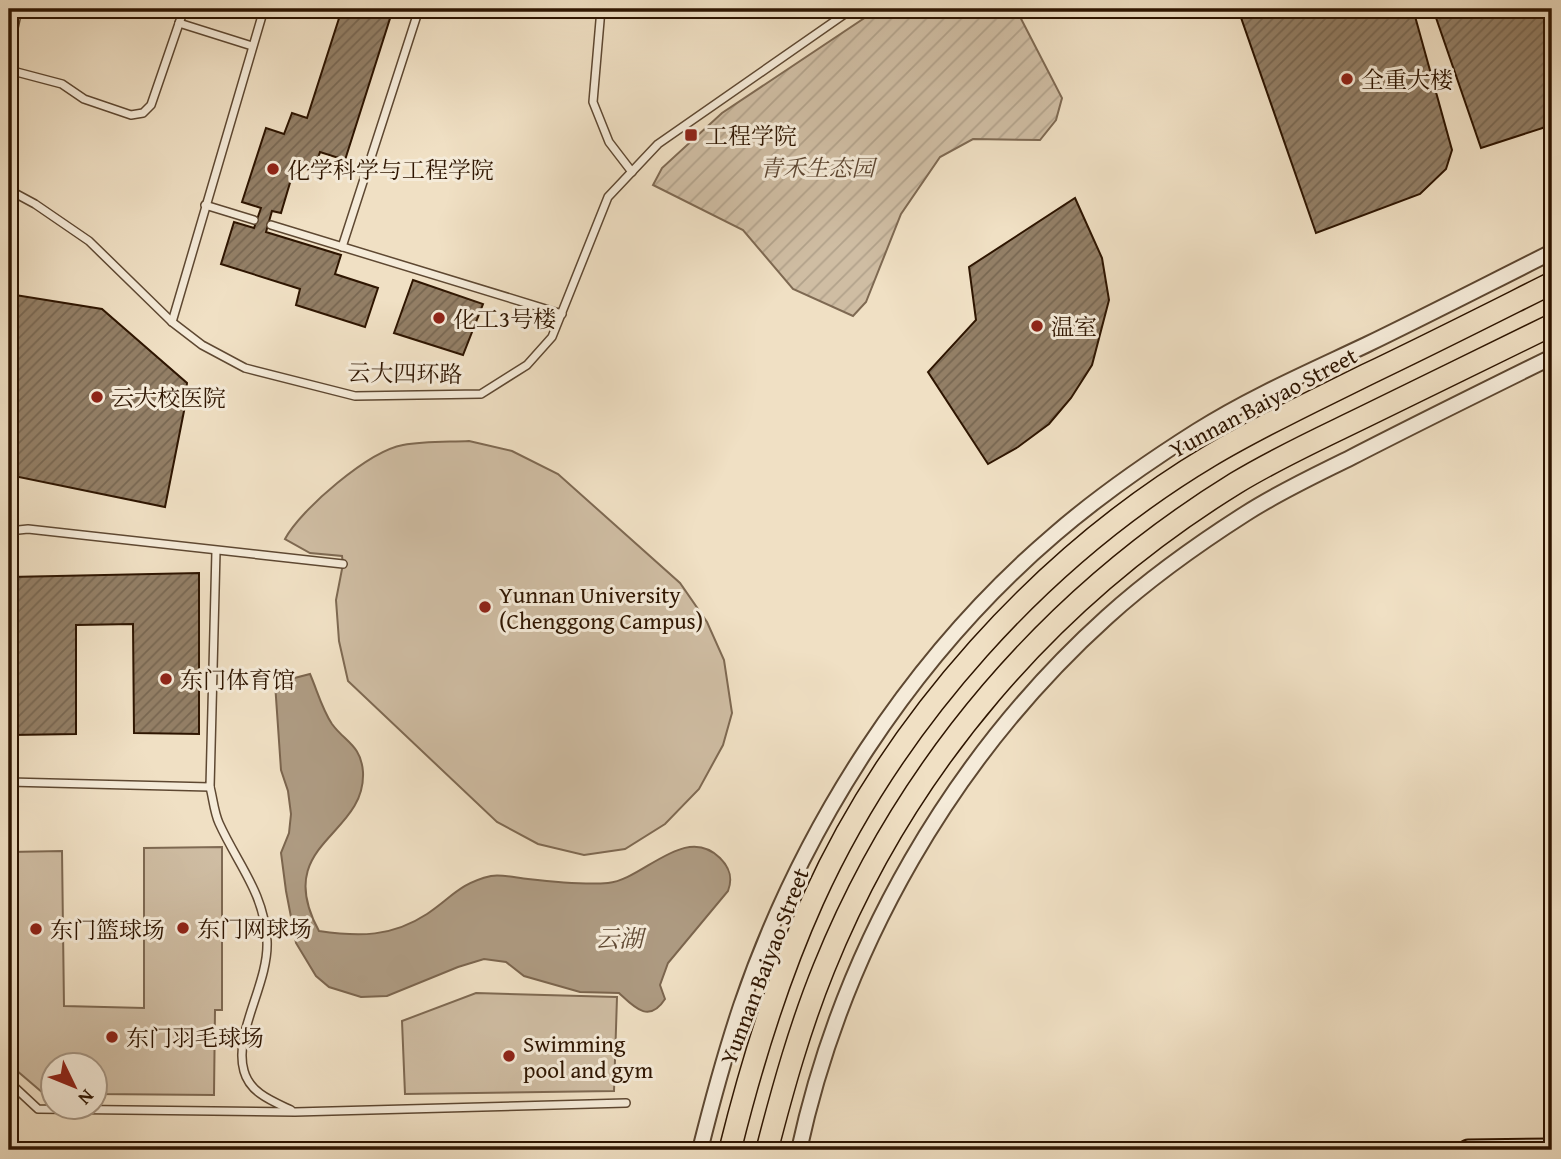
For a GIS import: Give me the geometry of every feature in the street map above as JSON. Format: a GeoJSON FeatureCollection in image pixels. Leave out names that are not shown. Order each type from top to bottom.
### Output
{"type":"FeatureCollection","features":[{"type":"Feature","properties":{"kind":"main road","name":"Yunnan Baiyao Street"},"geometry":{"type":"LineString","coordinates":[[730,1150],[747,1081],[771,1006],[813,899],[858,814],[910,734],[977,650],[1046,580],[1124,514],[1209,456],[1291,412],[1552,283]]}},
{"type":"Feature","properties":{"kind":"main road"},"geometry":{"type":"LineString","coordinates":[[767,1150],[781,1095],[825,966],[884,846],[896,824],[989,692],[1046,631],[1104,579],[1169,529],[1237,483],[1313,442],[1552,325]]}},
{"type":"Feature","properties":{"kind":"main road"},"geometry":{"type":"LineString","coordinates":[[1468,1150],[1552,1149]]}},
{"type":"Feature","properties":{"kind":"street"},"geometry":{"type":"LineString","coordinates":[[700,1150],[716,1086],[742,1004],[769,934],[808,851],[861,759],[918,678],[983,603],[1055,534],[1128,478],[1200,429],[1275,388],[1552,252]]}},
{"type":"Feature","properties":{"kind":"street"},"geometry":{"type":"LineString","coordinates":[[799,1150],[807,1111],[833,1029],[859,965],[893,895],[932,826],[980,755],[1044,679],[1108,616],[1175,562],[1247,513],[1357,454],[1552,357]]}},
{"type":"Feature","properties":{"kind":"lane"},"geometry":{"type":"LineString","coordinates":[[9,51],[18,9]]}},
{"type":"Feature","properties":{"kind":"lane"},"geometry":{"type":"LineString","coordinates":[[9,70],[62,85],[84,99],[131,115],[143,113],[151,105],[184,9]]}},
{"type":"Feature","properties":{"kind":"lane"},"geometry":{"type":"LineString","coordinates":[[172,322],[264,9]]}},
{"type":"Feature","properties":{"kind":"lane"},"geometry":{"type":"LineString","coordinates":[[342,247],[419,9]]}},
{"type":"Feature","properties":{"kind":"lane"},"geometry":{"type":"LineString","coordinates":[[601,9],[593,102],[609,142],[632,172]]}},
{"type":"Feature","properties":{"kind":"lane","name":"云大四环路"},"geometry":{"type":"LineString","coordinates":[[9,190],[35,204],[89,241],[172,322],[202,345],[245,369],[355,396],[481,394],[527,365],[552,337],[608,197],[658,144],[852,9]]}},
{"type":"Feature","properties":{"kind":"lane"},"geometry":{"type":"LineString","coordinates":[[179,23],[252,46]]}},
{"type":"Feature","properties":{"kind":"lane"},"geometry":{"type":"LineString","coordinates":[[205,205],[254,220]]}},
{"type":"Feature","properties":{"kind":"lane"},"geometry":{"type":"LineString","coordinates":[[271,225],[562,314]]}},
{"type":"Feature","properties":{"kind":"lane"},"geometry":{"type":"LineString","coordinates":[[9,531],[28,528],[343,564]]}},
{"type":"Feature","properties":{"kind":"lane"},"geometry":{"type":"LineString","coordinates":[[216,551],[210,787],[218,821],[253,884],[263,914],[267,943],[263,980],[242,1044],[244,1072],[259,1095],[295,1112]]}},
{"type":"Feature","properties":{"kind":"lane"},"geometry":{"type":"LineString","coordinates":[[9,782],[210,787]]}},
{"type":"Feature","properties":{"kind":"lane"},"geometry":{"type":"LineString","coordinates":[[9,1082],[38,1109],[295,1112],[626,1103]]}},
{"type":"Feature","properties":{"kind":"green space","name":"青禾生态园"},"geometry":{"type":"Polygon","coordinates":[[[878,9],[1016,9],[1062,98],[1056,120],[1040,140],[973,139],[940,157],[901,214],[866,302],[853,316],[793,289],[743,230],[653,185],[662,168],[722,113],[878,9]]]}},
{"type":"Feature","properties":{"kind":"green space"},"geometry":{"type":"Polygon","coordinates":[[[469,441],[512,451],[558,474],[680,583],[707,622],[724,660],[732,713],[723,745],[699,789],[665,824],[625,849],[584,855],[538,844],[497,822],[348,681],[339,641],[336,600],[342,556],[310,553],[285,539],[305,512],[320,498],[372,458],[403,445],[469,441]]]}},
{"type":"Feature","properties":{"kind":"green space"},"geometry":{"type":"Polygon","coordinates":[[[222,847],[222,1010],[215,1010],[214,1095],[108,1094],[108,1050],[38,1050],[38,1089],[9,1064],[9,852],[62,851],[64,1006],[144,1008],[144,848],[222,847]]]}},
{"type":"Feature","properties":{"kind":"green space","name":"Swimming pool and gym"},"geometry":{"type":"Polygon","coordinates":[[[476,993],[617,997],[614,1091],[405,1094],[402,1021],[476,993]]]}},
{"type":"Feature","properties":{"kind":"water","name":"云湖"},"geometry":{"type":"Polygon","coordinates":[[[310,674],[328,718],[356,750],[363,772],[360,794],[351,812],[313,859],[306,878],[307,902],[319,931],[362,934],[401,927],[427,914],[463,887],[491,876],[568,883],[608,883],[621,880],[678,850],[693,847],[707,849],[726,866],[730,873],[730,886],[668,963],[660,985],[665,999],[659,1006],[653,1011],[642,1011],[619,993],[580,992],[524,976],[506,962],[484,959],[387,996],[361,997],[329,987],[316,976],[296,943],[286,891],[281,853],[289,833],[291,814],[288,791],[281,770],[275,683],[310,674]]]}},
{"type":"Feature","properties":{"kind":"building","name":"化学科学与工程学院"},"geometry":{"type":"Polygon","coordinates":[[[342,9],[393,9],[345,160],[320,152],[314,171],[295,166],[281,213],[272,211],[266,232],[341,255],[335,274],[378,288],[365,327],[296,305],[300,289],[221,264],[234,222],[254,228],[261,208],[242,202],[266,128],[284,134],[292,113],[307,118],[342,9]]]}},
{"type":"Feature","properties":{"kind":"building","name":"全重大楼"},"geometry":{"type":"Polygon","coordinates":[[[1238,9],[1413,9],[1452,150],[1446,169],[1420,194],[1316,233],[1238,9]]]}},
{"type":"Feature","properties":{"kind":"building"},"geometry":{"type":"Polygon","coordinates":[[[1433,9],[1552,9],[1552,125],[1481,148],[1433,9]]]}},
{"type":"Feature","properties":{"kind":"building","name":"温室"},"geometry":{"type":"Polygon","coordinates":[[[1075,198],[1102,258],[1109,300],[1092,365],[1071,398],[1049,424],[1018,447],[988,464],[928,372],[976,320],[969,267],[1075,198]]]}},
{"type":"Feature","properties":{"kind":"building","name":"化工3号楼"},"geometry":{"type":"Polygon","coordinates":[[[413,280],[483,304],[463,355],[394,333],[413,280]]]}},
{"type":"Feature","properties":{"kind":"building","name":"云大校医院"},"geometry":{"type":"Polygon","coordinates":[[[9,294],[102,309],[187,383],[165,507],[9,475],[9,294]]]}},
{"type":"Feature","properties":{"kind":"building","name":"东门体育馆"},"geometry":{"type":"Polygon","coordinates":[[[199,573],[199,734],[134,733],[133,624],[76,625],[76,734],[12,735],[10,577],[199,573]]]}},
{"type":"Feature","properties":{"kind":"place","name":"全重大楼"},"geometry":{"type":"Point","coordinates":[1347,79]}},
{"type":"Feature","properties":{"kind":"place","name":"工程学院"},"geometry":{"type":"Point","coordinates":[691,135]}},
{"type":"Feature","properties":{"kind":"place","name":"化学科学与工程学院"},"geometry":{"type":"Point","coordinates":[273,169]}},
{"type":"Feature","properties":{"kind":"place","name":"化工3号楼"},"geometry":{"type":"Point","coordinates":[439,318]}},
{"type":"Feature","properties":{"kind":"place","name":"温室"},"geometry":{"type":"Point","coordinates":[1037,326]}},
{"type":"Feature","properties":{"kind":"place","name":"云大校医院"},"geometry":{"type":"Point","coordinates":[97,397]}},
{"type":"Feature","properties":{"kind":"place","name":"Yunnan University (Chenggong Campus)"},"geometry":{"type":"Point","coordinates":[485,607]}},
{"type":"Feature","properties":{"kind":"place","name":"东门体育馆"},"geometry":{"type":"Point","coordinates":[166,679]}},
{"type":"Feature","properties":{"kind":"place","name":"东门网球场"},"geometry":{"type":"Point","coordinates":[183,928]}},
{"type":"Feature","properties":{"kind":"place","name":"东门篮球场"},"geometry":{"type":"Point","coordinates":[36,929]}},
{"type":"Feature","properties":{"kind":"place","name":"东门羽毛球场"},"geometry":{"type":"Point","coordinates":[112,1037]}},
{"type":"Feature","properties":{"kind":"place","name":"Swimming pool and gym"},"geometry":{"type":"Point","coordinates":[509,1056]}}]}
